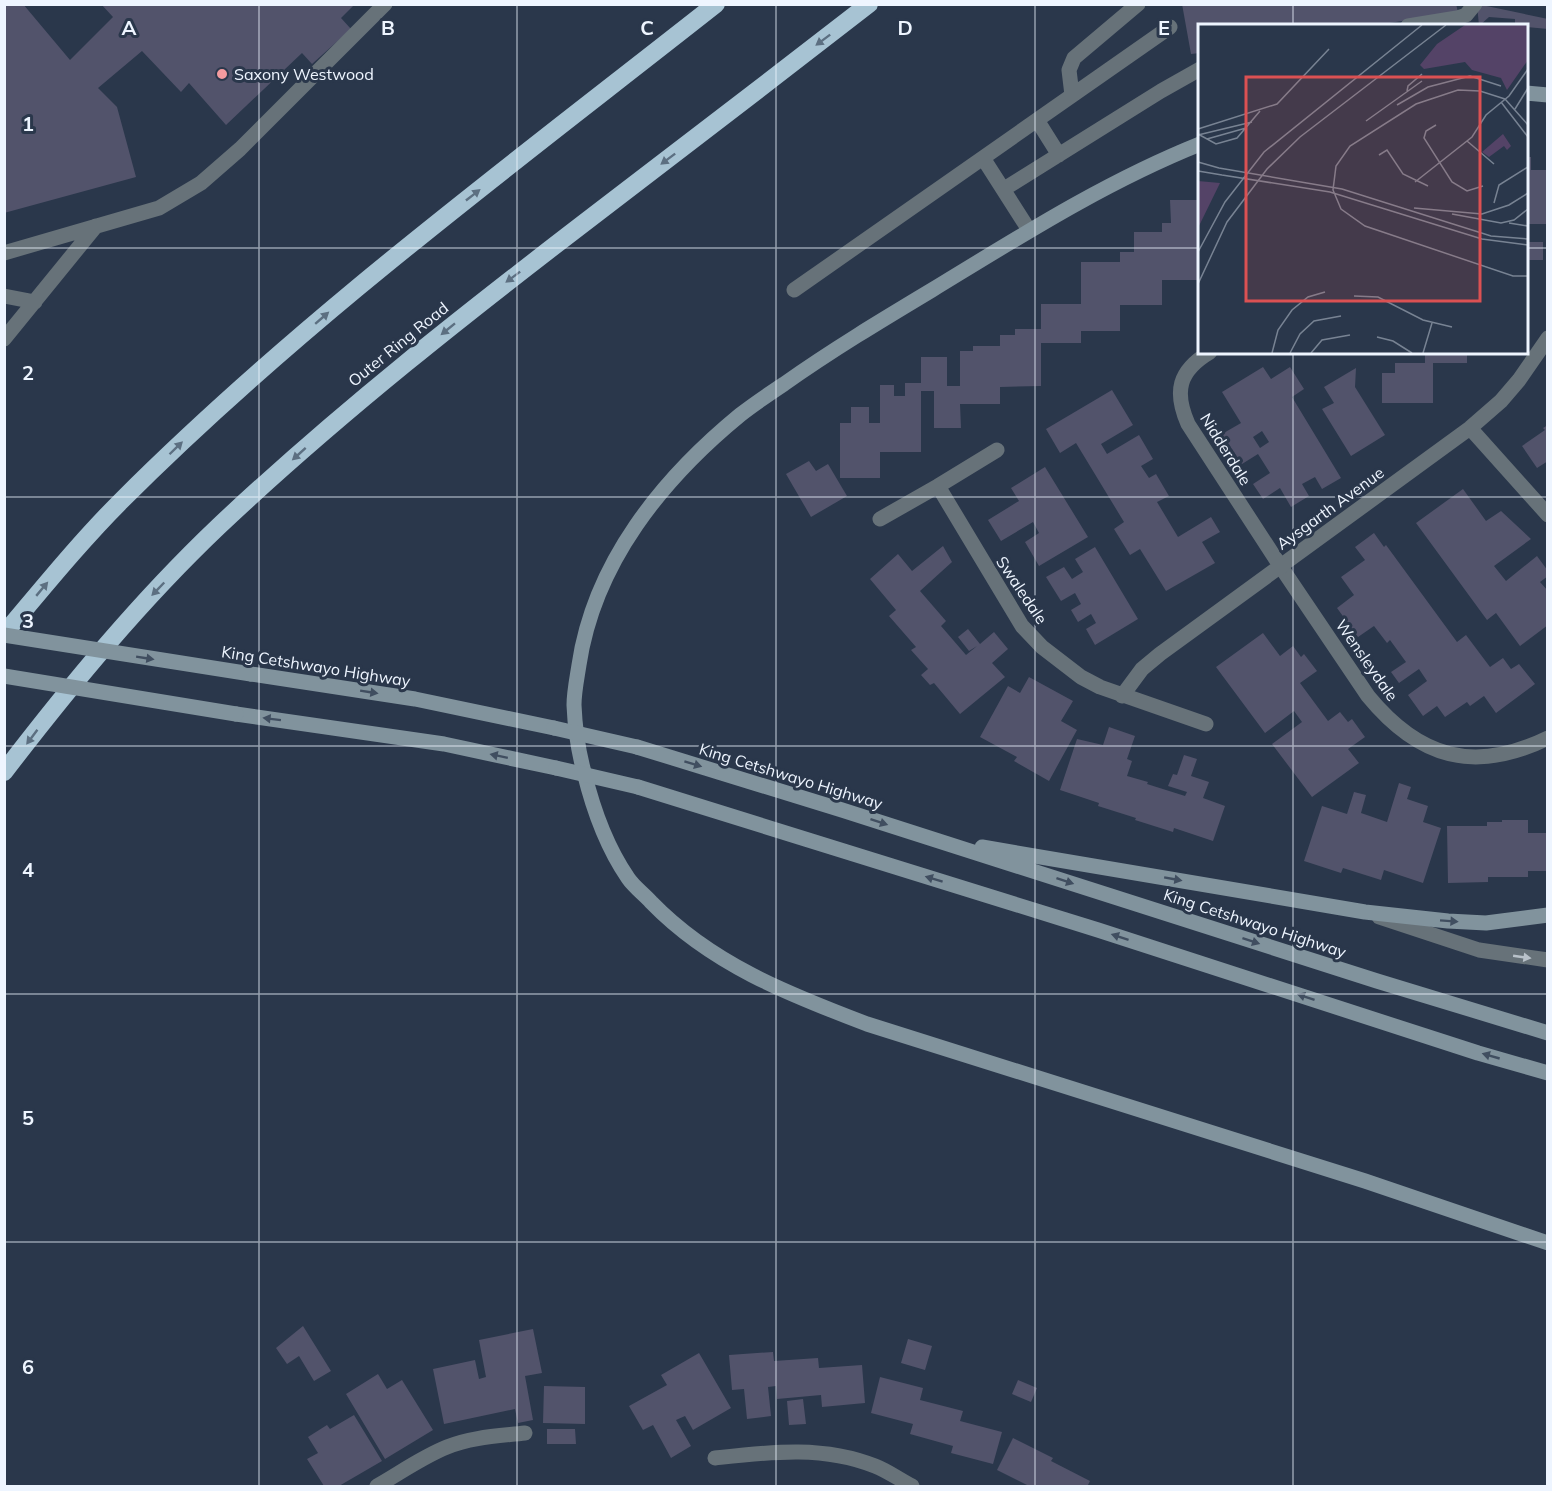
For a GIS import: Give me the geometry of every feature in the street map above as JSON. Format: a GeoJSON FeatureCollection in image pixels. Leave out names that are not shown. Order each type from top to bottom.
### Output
{"type":"FeatureCollection","features":[{"type":"Feature","properties":{"kind":"highway"},"geometry":{"type":"LineString","coordinates":[[4,635],[120,502],[205,420],[401,251],[716,4]]}},
{"type":"Feature","properties":{"kind":"highway","name":"Outer Ring Road"},"geometry":{"type":"LineString","coordinates":[[4,772],[55,706],[143,604],[217,528],[359,400],[494,292],[869,4]]}},
{"type":"Feature","properties":{"kind":"main road"},"geometry":{"type":"LineString","coordinates":[[1528,93],[1548,95]]}},
{"type":"Feature","properties":{"kind":"main road"},"geometry":{"type":"LineString","coordinates":[[1198,145],[1126,177],[1029,230],[822,357],[741,414],[693,458],[660,493],[631,532],[599,590],[582,645],[574,702],[578,750],[600,828],[629,879],[666,918],[694,941],[738,969],[790,994],[867,1024],[1365,1181],[1548,1243]]}},
{"type":"Feature","properties":{"kind":"main road","name":"King Cetshwayo Highway"},"geometry":{"type":"LineString","coordinates":[[4,635],[415,699],[637,747],[1548,1033]]}},
{"type":"Feature","properties":{"kind":"main road"},"geometry":{"type":"LineString","coordinates":[[4,676],[236,714],[444,744],[638,787],[1098,930],[1478,1053],[1548,1073]]}},
{"type":"Feature","properties":{"kind":"main road"},"geometry":{"type":"LineString","coordinates":[[929,838],[1365,912],[1448,921],[1486,922],[1548,915]]}},
{"type":"Feature","properties":{"kind":"street"},"geometry":{"type":"LineString","coordinates":[[4,253],[159,208],[201,183],[240,149],[386,4]]}},
{"type":"Feature","properties":{"kind":"street"},"geometry":{"type":"LineString","coordinates":[[1072,95],[1069,70],[1074,58],[1138,4]]}},
{"type":"Feature","properties":{"kind":"street"},"geometry":{"type":"LineString","coordinates":[[1420,24],[1467,15],[1475,4]]}},
{"type":"Feature","properties":{"kind":"street"},"geometry":{"type":"LineString","coordinates":[[794,290],[1170,27]]}},
{"type":"Feature","properties":{"kind":"street"},"geometry":{"type":"LineString","coordinates":[[1004,189],[1198,70]]}},
{"type":"Feature","properties":{"kind":"street"},"geometry":{"type":"LineString","coordinates":[[1037,120],[1059,155]]}},
{"type":"Feature","properties":{"kind":"street"},"geometry":{"type":"LineString","coordinates":[[983,158],[1029,230]]}},
{"type":"Feature","properties":{"kind":"street"},"geometry":{"type":"LineString","coordinates":[[5,338],[96,226]]}},
{"type":"Feature","properties":{"kind":"street"},"geometry":{"type":"LineString","coordinates":[[4,296],[31,306]]}},
{"type":"Feature","properties":{"kind":"street"},"geometry":{"type":"LineString","coordinates":[[4,317],[31,306]]}},
{"type":"Feature","properties":{"kind":"street","name":"Aysgarth Avenue"},"geometry":{"type":"LineString","coordinates":[[1122,696],[1142,669],[1160,654],[1470,428],[1501,401],[1524,374],[1548,338]]}},
{"type":"Feature","properties":{"kind":"street","name":"Nidderdale"},"geometry":{"type":"LineString","coordinates":[[1206,354],[1196,360],[1183,377],[1178,394],[1181,408],[1188,424],[1281,567]]}},
{"type":"Feature","properties":{"kind":"street"},"geometry":{"type":"LineString","coordinates":[[1470,428],[1548,515]]}},
{"type":"Feature","properties":{"kind":"street"},"geometry":{"type":"LineString","coordinates":[[880,519],[997,450]]}},
{"type":"Feature","properties":{"kind":"street","name":"Swaledale"},"geometry":{"type":"LineString","coordinates":[[938,486],[1022,626],[1042,647],[1082,677],[1122,696],[1206,724]]}},
{"type":"Feature","properties":{"kind":"street","name":"Wensleydale"},"geometry":{"type":"LineString","coordinates":[[1281,567],[1368,696],[1384,716],[1404,734],[1425,746],[1466,758],[1507,753],[1548,738]]}},
{"type":"Feature","properties":{"kind":"street"},"geometry":{"type":"LineString","coordinates":[[1365,912],[1479,950],[1548,960]]}},
{"type":"Feature","properties":{"kind":"street"},"geometry":{"type":"LineString","coordinates":[[377,1486],[447,1447],[478,1439],[525,1433]]}},
{"type":"Feature","properties":{"kind":"street"},"geometry":{"type":"LineString","coordinates":[[715,1458],[773,1451],[808,1451],[876,1466],[912,1486]]}},
{"type":"Feature","properties":{"kind":"building"},"geometry":{"type":"Polygon","coordinates":[[[4,4],[23,4],[70,60],[113,17],[101,4],[355,4],[341,18],[351,29],[312,64],[302,53],[226,125],[189,83],[181,92],[142,51],[98,88],[117,107],[136,177],[4,213],[4,4]]]}},
{"type":"Feature","properties":{"kind":"building"},"geometry":{"type":"Polygon","coordinates":[[[1182,4],[1456,4],[1458,12],[1383,24],[1198,24],[1198,53],[1191,54],[1182,4]]]}},
{"type":"Feature","properties":{"kind":"building"},"geometry":{"type":"Polygon","coordinates":[[[1477,4],[1548,19],[1548,29],[1528,27],[1528,24],[1515,24],[1515,19],[1489,17],[1479,24],[1477,4]]]}},
{"type":"Feature","properties":{"kind":"building"},"geometry":{"type":"Polygon","coordinates":[[[1528,157],[1531,157],[1531,170],[1548,170],[1548,224],[1528,224],[1528,157]]]}},
{"type":"Feature","properties":{"kind":"building"},"geometry":{"type":"Polygon","coordinates":[[[1170,200],[1198,200],[1198,280],[1162,280],[1162,305],[1120,305],[1120,331],[1081,331],[1081,343],[1041,343],[1041,386],[1000,387],[1000,404],[960,404],[961,428],[934,428],[934,391],[921,391],[921,452],[880,452],[880,478],[840,478],[840,423],[851,423],[851,407],[869,407],[869,423],[880,423],[880,385],[894,385],[894,396],[905,396],[905,383],[921,383],[921,357],[947,357],[947,386],[960,386],[960,351],[973,351],[973,346],[1000,346],[1000,335],[1015,335],[1015,329],[1041,329],[1041,304],[1081,304],[1081,262],[1120,262],[1120,252],[1134,252],[1134,232],[1162,232],[1162,223],[1171,223],[1170,200]]]}},
{"type":"Feature","properties":{"kind":"building"},"geometry":{"type":"Polygon","coordinates":[[[1528,242],[1543,242],[1543,260],[1528,260],[1528,242]]]}},
{"type":"Feature","properties":{"kind":"building"},"geometry":{"type":"Polygon","coordinates":[[[1425,354],[1467,354],[1467,363],[1433,363],[1433,403],[1382,403],[1382,373],[1395,373],[1395,363],[1425,363],[1425,354]]]}},
{"type":"Feature","properties":{"kind":"building"},"geometry":{"type":"Polygon","coordinates":[[[1263,367],[1271,379],[1290,367],[1304,389],[1292,397],[1341,478],[1322,489],[1315,477],[1302,484],[1309,496],[1291,507],[1280,488],[1263,499],[1253,484],[1270,473],[1258,454],[1242,464],[1222,434],[1241,423],[1222,392],[1263,367]],[[1262,431],[1253,437],[1260,448],[1269,442],[1262,431]]]}},
{"type":"Feature","properties":{"kind":"building"},"geometry":{"type":"Polygon","coordinates":[[[1356,368],[1355,387],[1385,435],[1351,456],[1322,409],[1334,403],[1324,387],[1356,368]]]}},
{"type":"Feature","properties":{"kind":"building"},"geometry":{"type":"Polygon","coordinates":[[[1112,390],[1133,425],[1101,444],[1107,454],[1139,435],[1153,459],[1141,466],[1149,478],[1156,474],[1169,496],[1157,502],[1178,537],[1211,517],[1220,532],[1202,542],[1215,563],[1166,591],[1140,549],[1130,555],[1114,529],[1124,522],[1076,443],[1060,453],[1046,429],[1112,390]]]}},
{"type":"Feature","properties":{"kind":"building"},"geometry":{"type":"Polygon","coordinates":[[[1548,425],[1548,461],[1537,468],[1522,446],[1545,430],[1543,428],[1548,425]]]}},
{"type":"Feature","properties":{"kind":"building"},"geometry":{"type":"Polygon","coordinates":[[[809,461],[816,471],[828,464],[847,496],[811,517],[786,474],[809,461]]]}},
{"type":"Feature","properties":{"kind":"building"},"geometry":{"type":"Polygon","coordinates":[[[1045,467],[1088,537],[1039,566],[1025,542],[1039,533],[1033,522],[1001,541],[988,520],[1019,501],[1011,488],[1045,467]]]}},
{"type":"Feature","properties":{"kind":"building"},"geometry":{"type":"Polygon","coordinates":[[[1463,489],[1486,521],[1501,511],[1531,539],[1494,566],[1506,581],[1537,556],[1548,571],[1548,576],[1540,582],[1548,591],[1548,625],[1520,646],[1496,613],[1487,620],[1416,523],[1463,489]]]}},
{"type":"Feature","properties":{"kind":"building"},"geometry":{"type":"Polygon","coordinates":[[[1374,533],[1384,547],[1386,545],[1457,642],[1466,635],[1490,667],[1503,658],[1511,669],[1519,664],[1535,684],[1496,713],[1484,696],[1470,706],[1467,702],[1445,717],[1437,706],[1423,716],[1408,695],[1427,681],[1419,669],[1399,683],[1391,672],[1406,662],[1390,640],[1387,643],[1374,626],[1358,637],[1337,608],[1354,595],[1341,577],[1365,560],[1355,547],[1374,533]]]}},
{"type":"Feature","properties":{"kind":"building"},"geometry":{"type":"Polygon","coordinates":[[[943,546],[952,562],[920,591],[946,621],[941,626],[966,655],[977,646],[969,651],[958,637],[968,629],[980,644],[994,632],[1008,649],[992,663],[1005,677],[960,714],[934,683],[930,685],[921,675],[928,669],[911,650],[916,647],[889,616],[896,610],[870,579],[898,554],[912,571],[943,546]]]}},
{"type":"Feature","properties":{"kind":"building"},"geometry":{"type":"Polygon","coordinates":[[[1095,547],[1138,619],[1095,645],[1086,629],[1096,623],[1091,614],[1078,622],[1071,610],[1081,604],[1075,593],[1061,601],[1046,577],[1064,567],[1072,579],[1083,572],[1075,559],[1095,547]]]}},
{"type":"Feature","properties":{"kind":"building"},"geometry":{"type":"Polygon","coordinates":[[[1263,633],[1280,656],[1293,646],[1301,657],[1304,654],[1317,671],[1300,683],[1328,721],[1340,712],[1348,722],[1352,719],[1365,737],[1348,749],[1359,763],[1312,797],[1272,744],[1302,722],[1294,711],[1265,733],[1216,667],[1263,633]]]}},
{"type":"Feature","properties":{"kind":"building"},"geometry":{"type":"Polygon","coordinates":[[[1029,677],[1073,701],[1061,721],[1077,730],[1049,781],[1014,761],[1017,757],[980,737],[1008,686],[1020,693],[1029,677]]]}},
{"type":"Feature","properties":{"kind":"building"},"geometry":{"type":"Polygon","coordinates":[[[1109,727],[1135,736],[1127,759],[1132,761],[1127,776],[1148,782],[1147,784],[1185,796],[1187,792],[1168,786],[1173,774],[1177,775],[1184,755],[1197,759],[1191,776],[1209,782],[1203,798],[1225,806],[1213,841],[1174,828],[1173,832],[1135,820],[1136,818],[1098,806],[1099,803],[1060,790],[1077,739],[1103,745],[1109,727]]]}},
{"type":"Feature","properties":{"kind":"building"},"geometry":{"type":"Polygon","coordinates":[[[1399,783],[1411,787],[1407,799],[1428,806],[1423,822],[1441,828],[1423,883],[1384,870],[1381,880],[1343,868],[1341,873],[1304,861],[1322,806],[1347,814],[1354,792],[1366,795],[1361,813],[1387,822],[1399,783]]]}},
{"type":"Feature","properties":{"kind":"building"},"geometry":{"type":"Polygon","coordinates":[[[1502,820],[1528,820],[1528,833],[1548,833],[1548,871],[1528,871],[1528,877],[1488,877],[1488,882],[1448,883],[1447,826],[1487,826],[1487,822],[1502,822],[1502,820]]]}},
{"type":"Feature","properties":{"kind":"building"},"geometry":{"type":"Polygon","coordinates":[[[303,1326],[331,1371],[314,1381],[299,1356],[287,1364],[276,1348],[303,1326]]]}},
{"type":"Feature","properties":{"kind":"building"},"geometry":{"type":"Polygon","coordinates":[[[533,1329],[542,1373],[525,1376],[533,1420],[518,1423],[515,1409],[444,1424],[433,1369],[475,1360],[479,1379],[486,1377],[479,1340],[533,1329]]]}},
{"type":"Feature","properties":{"kind":"building"},"geometry":{"type":"Polygon","coordinates":[[[908,1339],[932,1346],[925,1370],[901,1363],[908,1339]]]}},
{"type":"Feature","properties":{"kind":"building"},"geometry":{"type":"Polygon","coordinates":[[[773,1352],[774,1361],[818,1358],[819,1368],[862,1365],[865,1403],[822,1407],[821,1395],[777,1399],[776,1386],[768,1387],[771,1416],[747,1419],[744,1389],[732,1390],[729,1355],[773,1352]]]}},
{"type":"Feature","properties":{"kind":"building"},"geometry":{"type":"Polygon","coordinates":[[[699,1353],[731,1408],[693,1430],[685,1416],[676,1420],[691,1446],[671,1458],[653,1425],[643,1430],[629,1406],[667,1385],[661,1375],[699,1353]]]}},
{"type":"Feature","properties":{"kind":"building"},"geometry":{"type":"Polygon","coordinates":[[[378,1374],[387,1389],[402,1380],[433,1430],[385,1459],[346,1394],[378,1374]]]}},
{"type":"Feature","properties":{"kind":"building"},"geometry":{"type":"Polygon","coordinates":[[[880,1377],[923,1388],[920,1400],[963,1411],[960,1421],[1002,1432],[993,1464],[951,1453],[953,1446],[910,1434],[913,1424],[871,1413],[880,1377]]]}},
{"type":"Feature","properties":{"kind":"building"},"geometry":{"type":"Polygon","coordinates":[[[1018,1380],[1037,1388],[1031,1402],[1012,1394],[1018,1380]]]}},
{"type":"Feature","properties":{"kind":"building"},"geometry":{"type":"Polygon","coordinates":[[[544,1386],[585,1387],[585,1424],[543,1423],[544,1386]]]}},
{"type":"Feature","properties":{"kind":"building"},"geometry":{"type":"Polygon","coordinates":[[[803,1399],[806,1424],[789,1425],[787,1401],[803,1399]]]}},
{"type":"Feature","properties":{"kind":"building"},"geometry":{"type":"Polygon","coordinates":[[[354,1415],[382,1461],[339,1486],[324,1486],[307,1459],[318,1453],[308,1437],[327,1425],[330,1429],[354,1415]]]}},
{"type":"Feature","properties":{"kind":"building"},"geometry":{"type":"Polygon","coordinates":[[[547,1429],[575,1429],[576,1444],[547,1444],[547,1429]]]}},
{"type":"Feature","properties":{"kind":"building"},"geometry":{"type":"Polygon","coordinates":[[[1013,1438],[1053,1458],[1051,1461],[1090,1481],[1088,1485],[1091,1486],[1029,1486],[997,1470],[1013,1438]]]}},
{"type":"Feature","properties":{"kind":"place","name":"Saxony Westwood"},"geometry":{"type":"Point","coordinates":[222,74]}}]}
